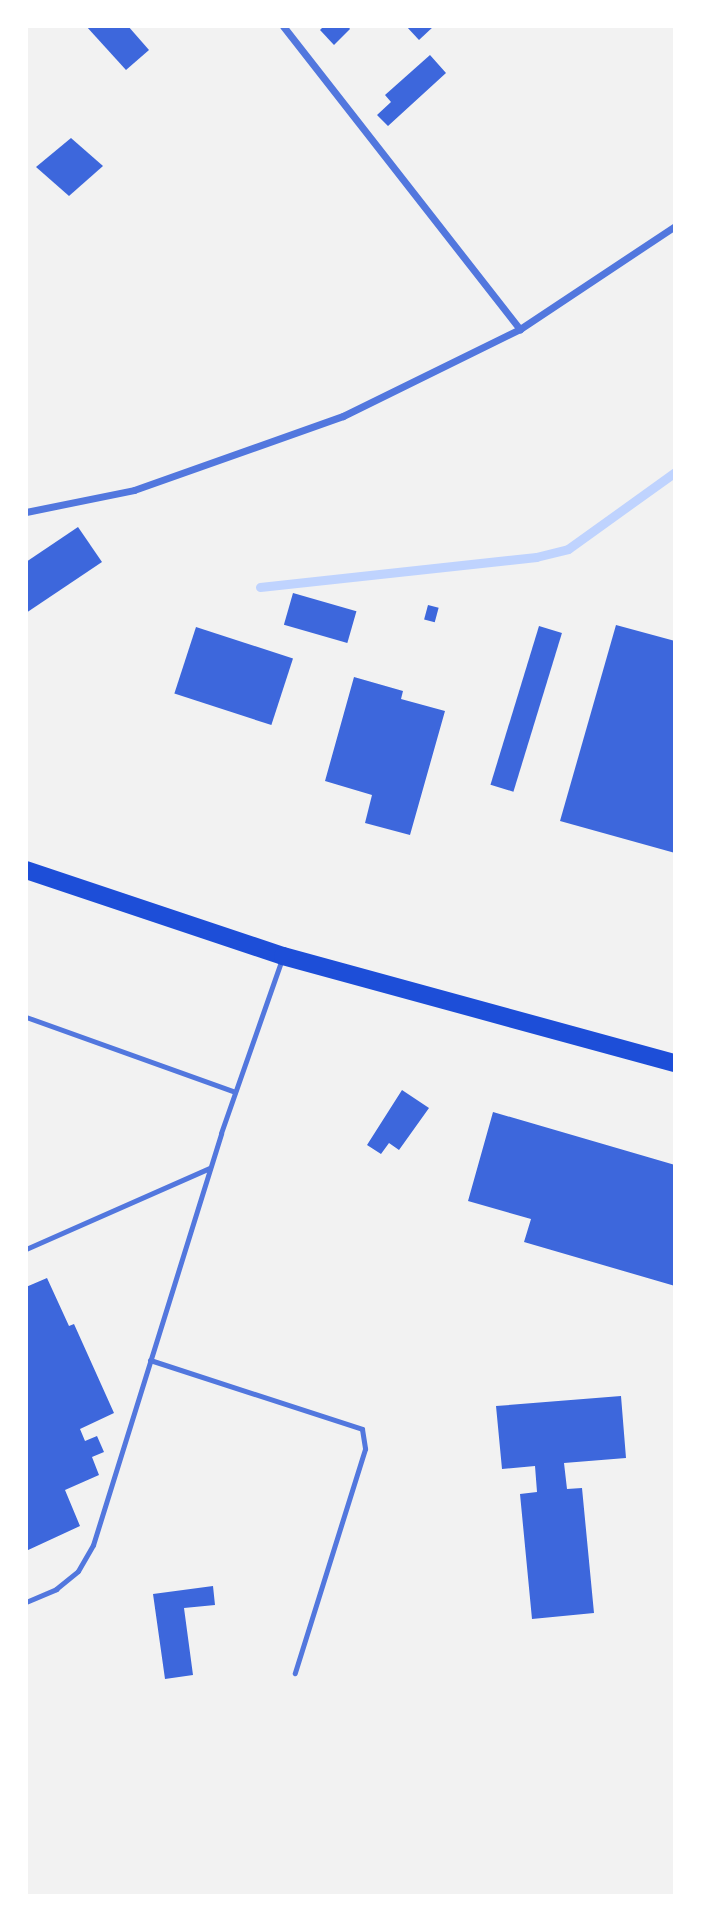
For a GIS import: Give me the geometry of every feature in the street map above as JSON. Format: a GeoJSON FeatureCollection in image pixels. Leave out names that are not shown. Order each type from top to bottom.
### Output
{"type":"FeatureCollection","features":[{"type":"Feature","properties":{"kind":"main road"},"geometry":{"type":"LineString","coordinates":[[26,870],[283,956],[675,1063]]}},
{"type":"Feature","properties":{"kind":"street"},"geometry":{"type":"LineString","coordinates":[[283,26],[520,329]]}},
{"type":"Feature","properties":{"kind":"street"},"geometry":{"type":"LineString","coordinates":[[26,512],[134,490],[343,416],[520,329],[675,226]]}},
{"type":"Feature","properties":{"kind":"lane"},"geometry":{"type":"LineString","coordinates":[[26,1602],[56,1589],[78,1571],[93,1545],[210,1168],[283,956]]}},
{"type":"Feature","properties":{"kind":"lane"},"geometry":{"type":"LineString","coordinates":[[26,1017],[235,1092]]}},
{"type":"Feature","properties":{"kind":"lane"},"geometry":{"type":"LineString","coordinates":[[26,1249],[210,1168]]}},
{"type":"Feature","properties":{"kind":"lane"},"geometry":{"type":"LineString","coordinates":[[150,1360],[362,1429],[365,1449],[295,1672]]}},
{"type":"Feature","properties":{"kind":"building"},"geometry":{"type":"Polygon","coordinates":[[[86,26],[128,26],[149,50],[126,70],[86,26]]]}},
{"type":"Feature","properties":{"kind":"building"},"geometry":{"type":"Polygon","coordinates":[[[324,26],[348,26],[350,29],[334,45],[320,30],[324,26]]]}},
{"type":"Feature","properties":{"kind":"building"},"geometry":{"type":"Polygon","coordinates":[[[406,26],[434,26],[419,40],[406,26]]]}},
{"type":"Feature","properties":{"kind":"building"},"geometry":{"type":"Polygon","coordinates":[[[430,55],[446,73],[388,126],[377,115],[391,102],[385,95],[430,55]]]}},
{"type":"Feature","properties":{"kind":"building"},"geometry":{"type":"Polygon","coordinates":[[[71,138],[103,166],[69,196],[36,167],[71,138]]]}},
{"type":"Feature","properties":{"kind":"building"},"geometry":{"type":"Polygon","coordinates":[[[78,527],[102,562],[26,613],[26,562],[78,527]]]}},
{"type":"Feature","properties":{"kind":"building"},"geometry":{"type":"Polygon","coordinates":[[[293,593],[356,611],[347,643],[284,625],[293,593]]]}},
{"type":"Feature","properties":{"kind":"building"},"geometry":{"type":"Polygon","coordinates":[[[428,605],[439,608],[435,622],[424,619],[428,605]]]}},
{"type":"Feature","properties":{"kind":"building"},"geometry":{"type":"Polygon","coordinates":[[[616,625],[675,641],[675,853],[560,821],[616,625]]]}},
{"type":"Feature","properties":{"kind":"building"},"geometry":{"type":"Polygon","coordinates":[[[539,626],[562,633],[513,792],[490,785],[539,626]]]}},
{"type":"Feature","properties":{"kind":"building"},"geometry":{"type":"Polygon","coordinates":[[[196,627],[293,659],[271,725],[174,694],[196,627]]]}},
{"type":"Feature","properties":{"kind":"building"},"geometry":{"type":"Polygon","coordinates":[[[354,677],[403,691],[401,699],[445,711],[410,835],[365,823],[372,795],[325,781],[354,677]]]}},
{"type":"Feature","properties":{"kind":"building"},"geometry":{"type":"Polygon","coordinates":[[[402,1090],[429,1108],[399,1150],[389,1143],[381,1154],[367,1145],[402,1090]]]}},
{"type":"Feature","properties":{"kind":"building"},"geometry":{"type":"Polygon","coordinates":[[[493,1112],[675,1165],[675,1286],[524,1242],[531,1219],[468,1201],[493,1112]]]}},
{"type":"Feature","properties":{"kind":"building"},"geometry":{"type":"Polygon","coordinates":[[[47,1278],[69,1326],[74,1324],[114,1413],[80,1429],[85,1441],[97,1436],[104,1452],[92,1457],[99,1475],[65,1490],[80,1526],[26,1551],[26,1287],[47,1278]]]}},
{"type":"Feature","properties":{"kind":"building"},"geometry":{"type":"Polygon","coordinates":[[[621,1396],[626,1458],[564,1463],[567,1489],[582,1488],[594,1613],[532,1619],[520,1494],[537,1492],[535,1466],[502,1469],[496,1406],[621,1396]]]}},
{"type":"Feature","properties":{"kind":"building"},"geometry":{"type":"Polygon","coordinates":[[[213,1586],[215,1605],[184,1608],[193,1675],[165,1679],[153,1594],[213,1586]]]}},
{"type":"Feature","properties":{"kind":"waterway"},"geometry":{"type":"LineString","coordinates":[[260,587],[536,557],[568,549],[675,472]]}}]}
